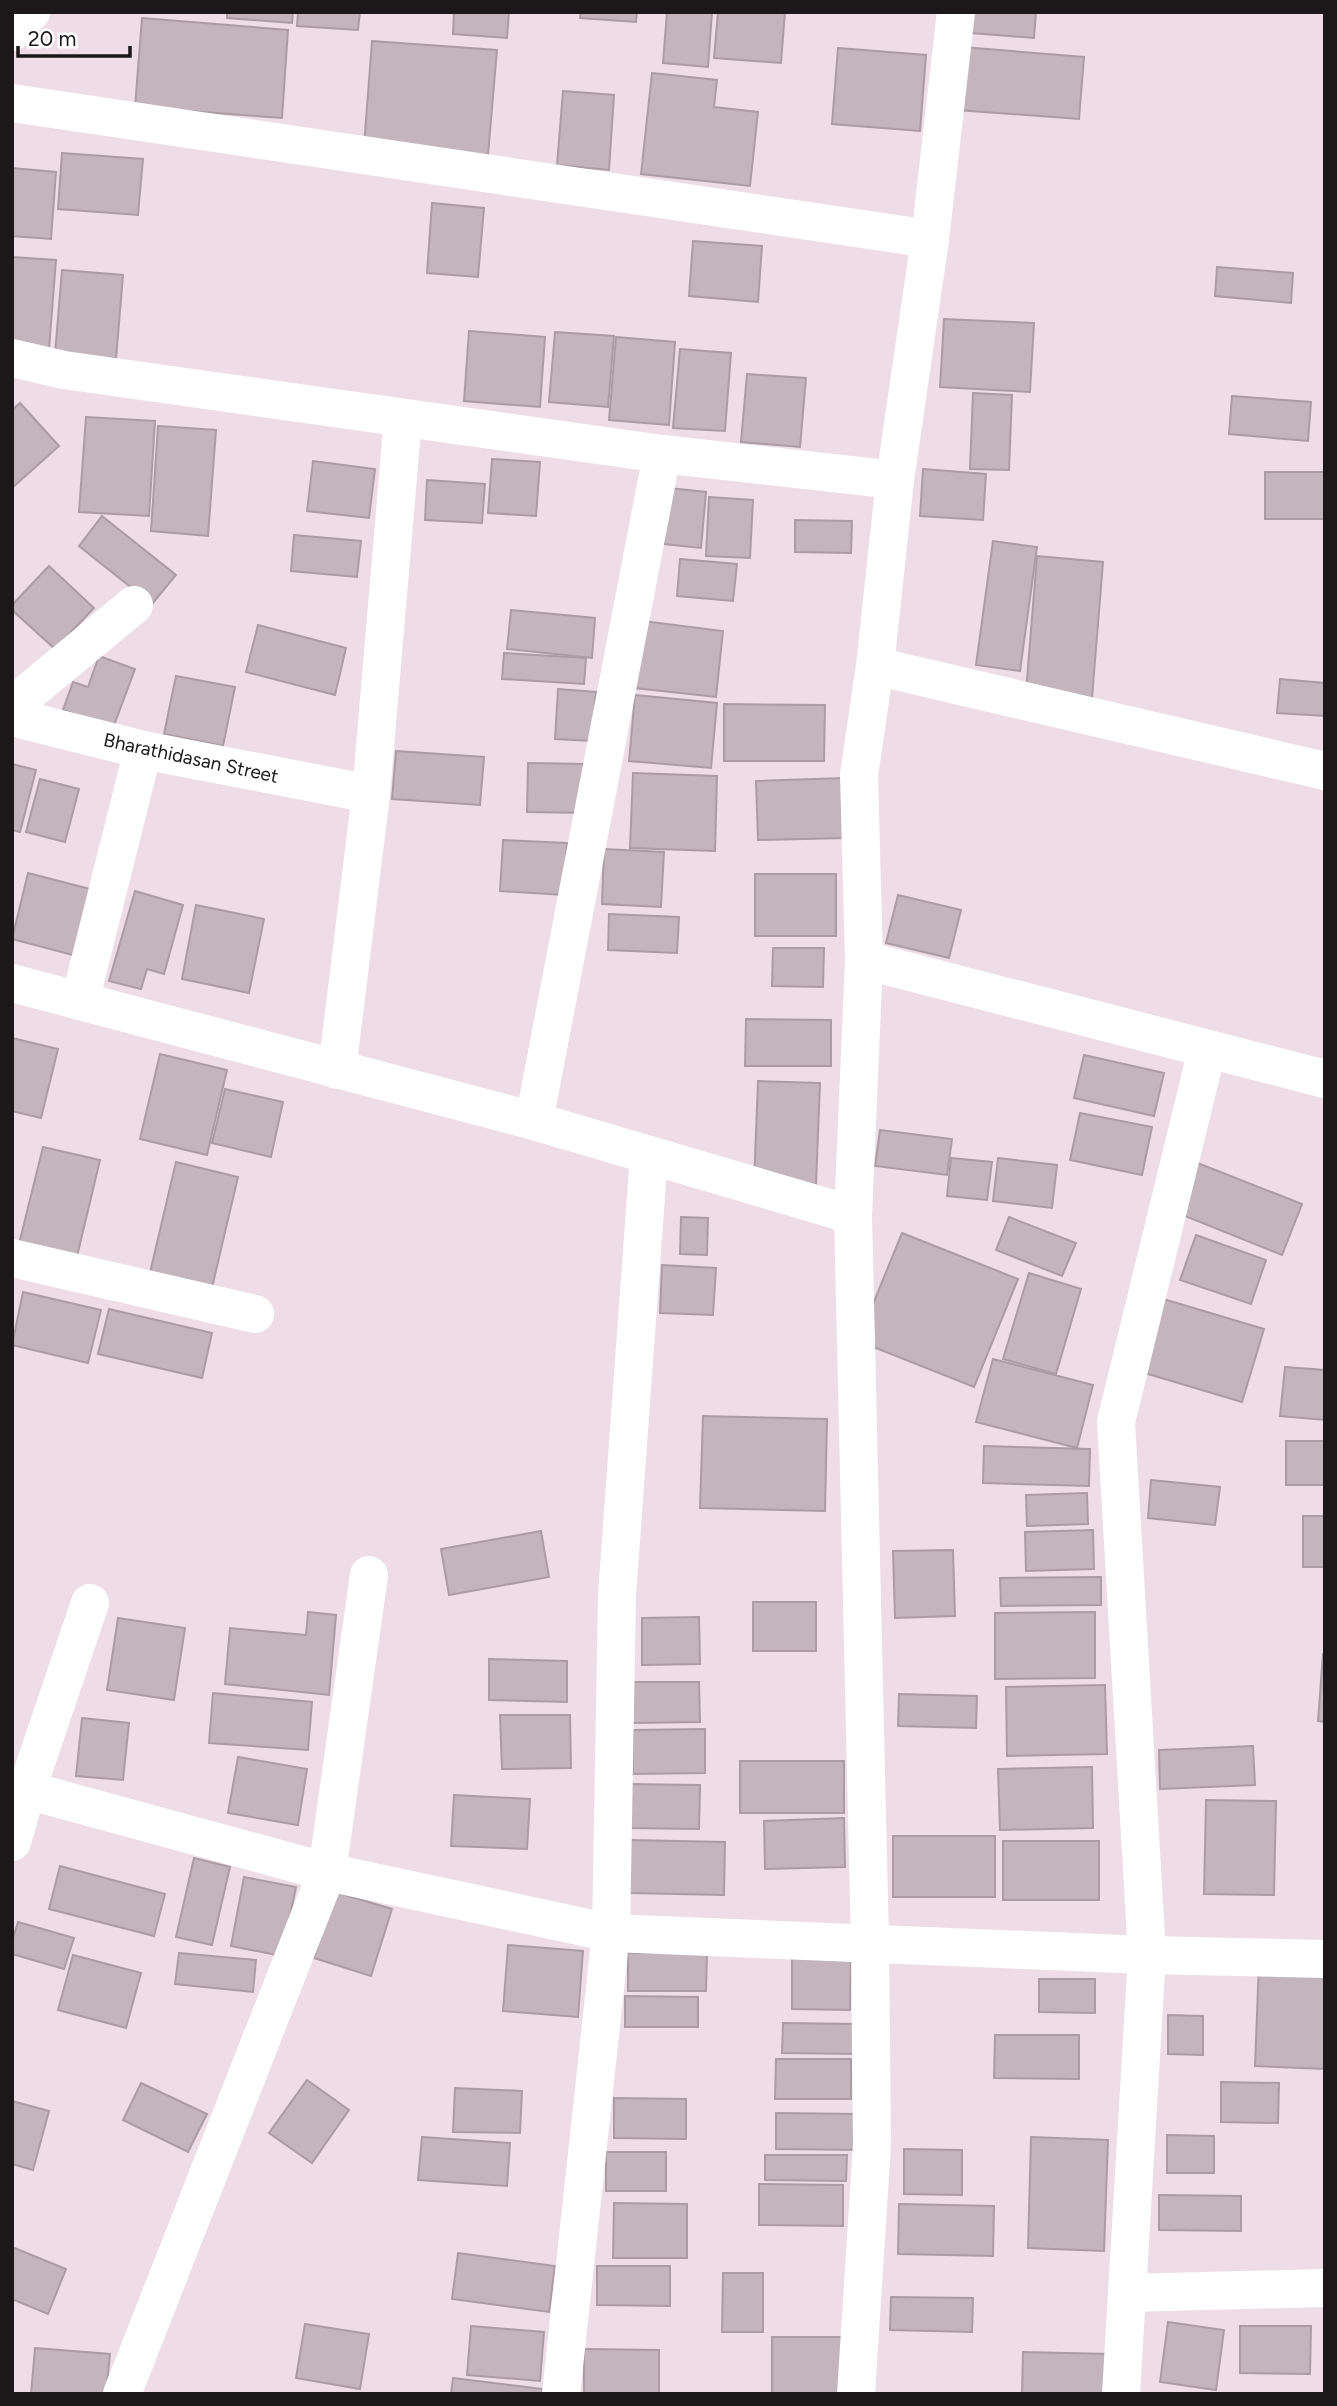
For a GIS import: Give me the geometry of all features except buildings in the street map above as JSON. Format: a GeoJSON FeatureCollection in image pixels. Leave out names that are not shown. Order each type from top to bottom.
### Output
{"type":"FeatureCollection","features":[{"type":"Feature","properties":{"kind":"street"},"geometry":{"type":"LineString","coordinates":[[12,32],[31,12]]}},
{"type":"Feature","properties":{"kind":"street"},"geometry":{"type":"LineString","coordinates":[[856,2394],[872,2145],[870,1943],[853,1215],[864,960],[859,775],[875,666],[895,480],[930,239],[956,12]]}},
{"type":"Feature","properties":{"kind":"street"},"geometry":{"type":"LineString","coordinates":[[12,103],[930,239]]}},
{"type":"Feature","properties":{"kind":"street"},"geometry":{"type":"LineString","coordinates":[[12,358],[64,370],[662,454],[895,480]]}},
{"type":"Feature","properties":{"kind":"street"},"geometry":{"type":"LineString","coordinates":[[337,1070],[371,794],[403,418]]}},
{"type":"Feature","properties":{"kind":"street"},"geometry":{"type":"LineString","coordinates":[[534,1121],[662,454]]}},
{"type":"Feature","properties":{"kind":"street"},"geometry":{"type":"LineString","coordinates":[[12,706],[134,605]]}},
{"type":"Feature","properties":{"kind":"street"},"geometry":{"type":"LineString","coordinates":[[875,666],[1325,771]]}},
{"type":"Feature","properties":{"kind":"street","name":"Bharathidasan Street"},"geometry":{"type":"LineString","coordinates":[[12,717],[143,750],[371,794]]}},
{"type":"Feature","properties":{"kind":"street"},"geometry":{"type":"LineString","coordinates":[[80,1001],[143,750]]}},
{"type":"Feature","properties":{"kind":"street"},"geometry":{"type":"LineString","coordinates":[[864,960],[1325,1079]]}},
{"type":"Feature","properties":{"kind":"street"},"geometry":{"type":"LineString","coordinates":[[12,983],[534,1121],[853,1215]]}},
{"type":"Feature","properties":{"kind":"street"},"geometry":{"type":"LineString","coordinates":[[1121,2394],[1147,1955],[1116,1422],[1207,1050]]}},
{"type":"Feature","properties":{"kind":"street"},"geometry":{"type":"LineString","coordinates":[[561,2394],[611,1933],[617,1595],[649,1155]]}},
{"type":"Feature","properties":{"kind":"street"},"geometry":{"type":"LineString","coordinates":[[12,1258],[255,1314]]}},
{"type":"Feature","properties":{"kind":"street"},"geometry":{"type":"LineString","coordinates":[[122,2394],[327,1872],[369,1575]]}},
{"type":"Feature","properties":{"kind":"street"},"geometry":{"type":"LineString","coordinates":[[12,1842],[20,1787],[90,1603]]}},
{"type":"Feature","properties":{"kind":"street"},"geometry":{"type":"LineString","coordinates":[[20,1787],[327,1872],[611,1933],[1147,1955],[1325,1959]]}},
{"type":"Feature","properties":{"kind":"street"},"geometry":{"type":"LineString","coordinates":[[1127,2293],[1325,2288]]}}]}
